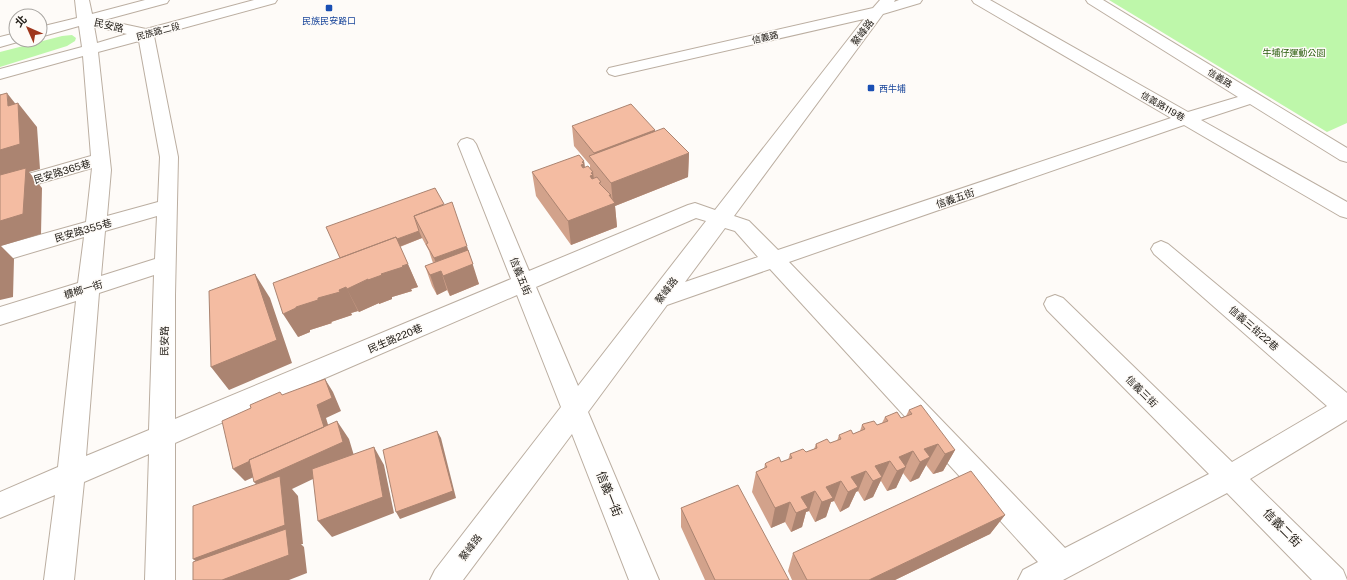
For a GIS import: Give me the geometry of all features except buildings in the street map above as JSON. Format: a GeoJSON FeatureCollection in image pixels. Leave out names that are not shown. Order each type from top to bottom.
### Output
{"type":"FeatureCollection","features":[{"type":"Feature","properties":{"kind":"street"},"geometry":{"type":"LineString","coordinates":[[48,28],[84,10],[162,0]]}},
{"type":"Feature","properties":{"kind":"street","name":"民族路二段"},"geometry":{"type":"LineString","coordinates":[[0,74],[270,0]]}},
{"type":"Feature","properties":{"kind":"street","name":"信義路"},"geometry":{"type":"LineString","coordinates":[[615,72],[883,5],[915,0]]}},
{"type":"Feature","properties":{"kind":"street","name":"信義路119巷"},"geometry":{"type":"LineString","coordinates":[[979,0],[1347,211]]}},
{"type":"Feature","properties":{"kind":"street","name":"信義路"},"geometry":{"type":"LineString","coordinates":[[1093,0],[1347,156]]}},
{"type":"Feature","properties":{"kind":"street","name":"鰲峰路"},"geometry":{"type":"LineString","coordinates":[[445,580],[574,408],[883,5]]}},
{"type":"Feature","properties":{"kind":"street","name":"民安路"},"geometry":{"type":"LineString","coordinates":[[59,580],[88,288],[102,170],[90,50],[84,10],[146,34],[169,157],[166,206],[160,580]]}},
{"type":"Feature","properties":{"kind":"street","name":"信義五街"},"geometry":{"type":"LineString","coordinates":[[659,299],[1185,119],[1252,98]]}},
{"type":"Feature","properties":{"kind":"street","name":"信義五街"},"geometry":{"type":"LineString","coordinates":[[467,144],[574,408]]}},
{"type":"Feature","properties":{"kind":"street","name":"民安路365巷"},"geometry":{"type":"LineString","coordinates":[[0,189],[101,159]]}},
{"type":"Feature","properties":{"kind":"street","name":"民安路355巷"},"geometry":{"type":"LineString","coordinates":[[0,254],[166,206]]}},
{"type":"Feature","properties":{"kind":"street","name":"民生路220巷"},"geometry":{"type":"LineString","coordinates":[[0,505],[695,210],[742,226],[1062,566]]}},
{"type":"Feature","properties":{"kind":"street","name":"信義三街22巷"},"geometry":{"type":"LineString","coordinates":[[1161,248],[1346,407]]}},
{"type":"Feature","properties":{"kind":"street","name":"槺榔一街"},"geometry":{"type":"LineString","coordinates":[[0,316],[165,264]]}},
{"type":"Feature","properties":{"kind":"street","name":"信義三街"},"geometry":{"type":"LineString","coordinates":[[1055,304],[1230,477]]}},
{"type":"Feature","properties":{"kind":"street"},"geometry":{"type":"LineString","coordinates":[[1034,580],[1230,477],[1346,407]]}},
{"type":"Feature","properties":{"kind":"street","name":"信義一街"},"geometry":{"type":"LineString","coordinates":[[574,408],[644,580]]}},
{"type":"Feature","properties":{"kind":"street","name":"信義二街"},"geometry":{"type":"LineString","coordinates":[[1230,477],[1334,580]]}},
{"type":"Feature","properties":{"kind":"green space","name":"牛埔仔運動公園"},"geometry":{"type":"Polygon","coordinates":[[[1109,0],[1347,0],[1347,123],[1327,132],[1109,0]]]}},
{"type":"Feature","properties":{"kind":"green space"},"geometry":{"type":"Polygon","coordinates":[[[72,35],[76,38],[75,41],[67,46],[0,67],[0,52],[16,48],[48,48],[48,40],[72,35]]]}},
{"type":"Feature","properties":{"kind":"place","name":"民族民安路口"},"geometry":{"type":"Point","coordinates":[329,8]}},
{"type":"Feature","properties":{"kind":"place","name":"西牛埔"},"geometry":{"type":"Point","coordinates":[871,88]}}]}
